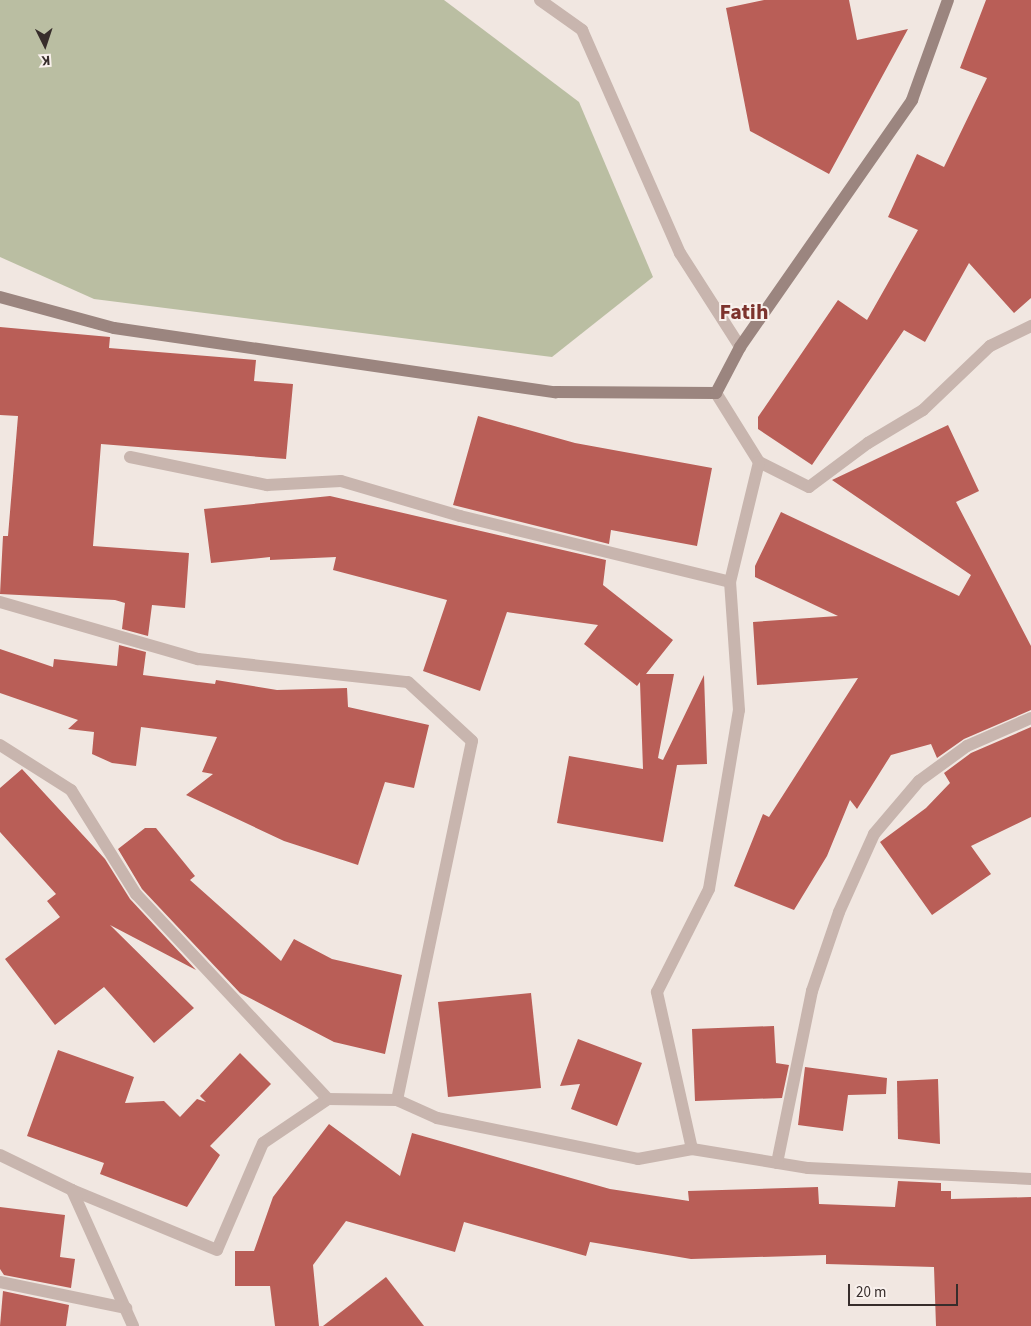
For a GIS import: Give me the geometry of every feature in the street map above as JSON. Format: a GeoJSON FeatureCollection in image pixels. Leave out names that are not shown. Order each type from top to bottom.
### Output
{"type":"FeatureCollection","features":[{"type":"Feature","properties":{"kind":"main road"},"geometry":{"type":"LineString","coordinates":[[0,297],[114,328],[555,392],[716,393],[740,347],[912,100],[948,0]]}},
{"type":"Feature","properties":{"kind":"street"},"geometry":{"type":"LineString","coordinates":[[540,0],[582,30],[680,252],[740,347]]}},
{"type":"Feature","properties":{"kind":"street"},"geometry":{"type":"LineString","coordinates":[[716,393],[759,462],[809,486],[868,442],[923,410],[990,346],[1031,326]]}},
{"type":"Feature","properties":{"kind":"street"},"geometry":{"type":"LineString","coordinates":[[130,457],[267,485],[341,481],[460,516],[730,582]]}},
{"type":"Feature","properties":{"kind":"street"},"geometry":{"type":"LineString","coordinates":[[692,1150],[657,992],[709,889],[739,710],[730,582],[759,462]]}},
{"type":"Feature","properties":{"kind":"street"},"geometry":{"type":"LineString","coordinates":[[0,602],[198,659],[408,682],[472,741],[397,1100]]}},
{"type":"Feature","properties":{"kind":"street"},"geometry":{"type":"LineString","coordinates":[[777,1163],[812,991],[838,912],[874,834],[919,781],[967,746],[1031,718]]}},
{"type":"Feature","properties":{"kind":"street"},"geometry":{"type":"LineString","coordinates":[[0,745],[71,790],[136,894],[328,1099]]}},
{"type":"Feature","properties":{"kind":"street"},"geometry":{"type":"LineString","coordinates":[[0,1155],[72,1190],[217,1250],[263,1143],[328,1099],[397,1100],[437,1118],[638,1159],[692,1150],[777,1163],[1031,1180]]}},
{"type":"Feature","properties":{"kind":"street"},"geometry":{"type":"LineString","coordinates":[[72,1190],[126,1308],[132,1326]]}},
{"type":"Feature","properties":{"kind":"street"},"geometry":{"type":"LineString","coordinates":[[0,1282],[126,1308]]}},
{"type":"Feature","properties":{"kind":"green space"},"geometry":{"type":"Polygon","coordinates":[[[0,0],[444,0],[579,102],[653,277],[552,357],[94,299],[0,257],[0,0]]]}},
{"type":"Feature","properties":{"kind":"building"},"geometry":{"type":"Polygon","coordinates":[[[764,0],[849,0],[857,40],[908,29],[829,174],[750,131],[726,8],[764,0]]]}},
{"type":"Feature","properties":{"kind":"building"},"geometry":{"type":"Polygon","coordinates":[[[986,0],[1031,0],[1031,298],[1014,313],[969,263],[925,342],[904,330],[812,465],[758,429],[758,417],[838,300],[867,320],[918,230],[888,217],[917,154],[944,167],[987,78],[960,68],[986,0]]]}},
{"type":"Feature","properties":{"kind":"building"},"geometry":{"type":"Polygon","coordinates":[[[0,327],[110,337],[109,348],[256,360],[254,381],[293,384],[286,459],[101,444],[93,546],[189,553],[185,608],[152,605],[148,636],[122,629],[125,603],[115,600],[0,594],[3,536],[8,536],[18,416],[0,415],[0,327]]]}},
{"type":"Feature","properties":{"kind":"building"},"geometry":{"type":"Polygon","coordinates":[[[478,416],[575,443],[712,468],[697,546],[611,530],[609,544],[453,505],[478,416]]]}},
{"type":"Feature","properties":{"kind":"building"},"geometry":{"type":"Polygon","coordinates":[[[948,425],[979,491],[956,502],[1031,646],[1031,710],[964,739],[937,758],[931,744],[891,755],[857,809],[850,800],[827,856],[794,910],[734,886],[763,814],[769,817],[858,678],[757,685],[753,622],[838,616],[755,577],[755,566],[781,512],[959,596],[971,575],[832,480],[948,425]]]}},
{"type":"Feature","properties":{"kind":"building"},"geometry":{"type":"Polygon","coordinates":[[[330,496],[606,560],[603,585],[673,640],[646,674],[674,674],[658,758],[663,760],[704,675],[707,764],[677,765],[663,842],[557,823],[569,756],[643,769],[640,682],[637,686],[584,644],[598,625],[507,612],[480,691],[423,671],[447,600],[333,570],[336,557],[270,560],[270,557],[211,563],[204,509],[330,496]]]}},
{"type":"Feature","properties":{"kind":"building"},"geometry":{"type":"Polygon","coordinates":[[[119,645],[146,652],[143,675],[215,684],[216,680],[277,690],[347,688],[348,707],[429,725],[414,788],[385,782],[358,865],[284,841],[186,795],[213,774],[202,772],[217,737],[141,727],[136,766],[112,763],[92,754],[94,732],[68,729],[78,720],[0,693],[0,649],[53,667],[54,659],[117,666],[119,645]]]}},
{"type":"Feature","properties":{"kind":"building"},"geometry":{"type":"Polygon","coordinates":[[[1031,727],[1031,817],[971,846],[991,874],[932,915],[880,842],[926,808],[950,783],[944,773],[971,753],[1031,727]]]}},
{"type":"Feature","properties":{"kind":"building"},"geometry":{"type":"Polygon","coordinates":[[[22,769],[105,859],[130,899],[196,970],[110,925],[194,1008],[154,1043],[104,987],[55,1025],[5,959],[60,917],[47,901],[56,894],[0,832],[0,788],[22,769]]]}},
{"type":"Feature","properties":{"kind":"building"},"geometry":{"type":"Polygon","coordinates":[[[145,828],[156,828],[195,876],[190,880],[281,961],[294,939],[332,959],[402,975],[385,1054],[334,1042],[240,993],[142,889],[118,849],[145,828]]]}},
{"type":"Feature","properties":{"kind":"building"},"geometry":{"type":"Polygon","coordinates":[[[531,993],[541,1088],[448,1097],[438,1002],[531,993]]]}},
{"type":"Feature","properties":{"kind":"building"},"geometry":{"type":"Polygon","coordinates":[[[774,1026],[776,1063],[789,1065],[782,1098],[695,1101],[692,1029],[774,1026]]]}},
{"type":"Feature","properties":{"kind":"building"},"geometry":{"type":"Polygon","coordinates":[[[578,1039],[642,1063],[617,1126],[571,1109],[580,1084],[560,1086],[578,1039]]]}},
{"type":"Feature","properties":{"kind":"building"},"geometry":{"type":"Polygon","coordinates":[[[58,1050],[134,1077],[125,1103],[164,1101],[180,1117],[197,1099],[206,1102],[200,1096],[240,1053],[271,1084],[210,1146],[220,1155],[187,1207],[100,1174],[104,1163],[27,1136],[58,1050]]]}},
{"type":"Feature","properties":{"kind":"building"},"geometry":{"type":"Polygon","coordinates":[[[805,1067],[887,1078],[886,1094],[848,1095],[843,1131],[798,1125],[805,1067]]]}},
{"type":"Feature","properties":{"kind":"building"},"geometry":{"type":"Polygon","coordinates":[[[938,1079],[940,1144],[898,1139],[897,1081],[938,1079]]]}},
{"type":"Feature","properties":{"kind":"building"},"geometry":{"type":"Polygon","coordinates":[[[329,1124],[400,1176],[412,1133],[610,1189],[689,1201],[688,1191],[818,1187],[819,1204],[895,1207],[898,1181],[941,1183],[941,1191],[951,1191],[951,1199],[1031,1197],[1031,1326],[936,1326],[934,1267],[826,1264],[826,1255],[691,1259],[590,1242],[586,1256],[464,1222],[455,1252],[346,1221],[313,1265],[319,1326],[275,1326],[270,1286],[235,1286],[235,1251],[254,1251],[273,1197],[329,1124]]]}},
{"type":"Feature","properties":{"kind":"building"},"geometry":{"type":"Polygon","coordinates":[[[0,1207],[65,1215],[60,1257],[75,1259],[71,1288],[4,1275],[0,1269],[0,1207]]]}},
{"type":"Feature","properties":{"kind":"building"},"geometry":{"type":"Polygon","coordinates":[[[386,1277],[424,1326],[323,1326],[386,1277]]]}},
{"type":"Feature","properties":{"kind":"building"},"geometry":{"type":"Polygon","coordinates":[[[3,1291],[69,1305],[66,1326],[0,1326],[3,1291]]]}},
{"type":"Feature","properties":{"kind":"district","name":"Fatih"},"geometry":{"type":"Point","coordinates":[744,313]}}]}
